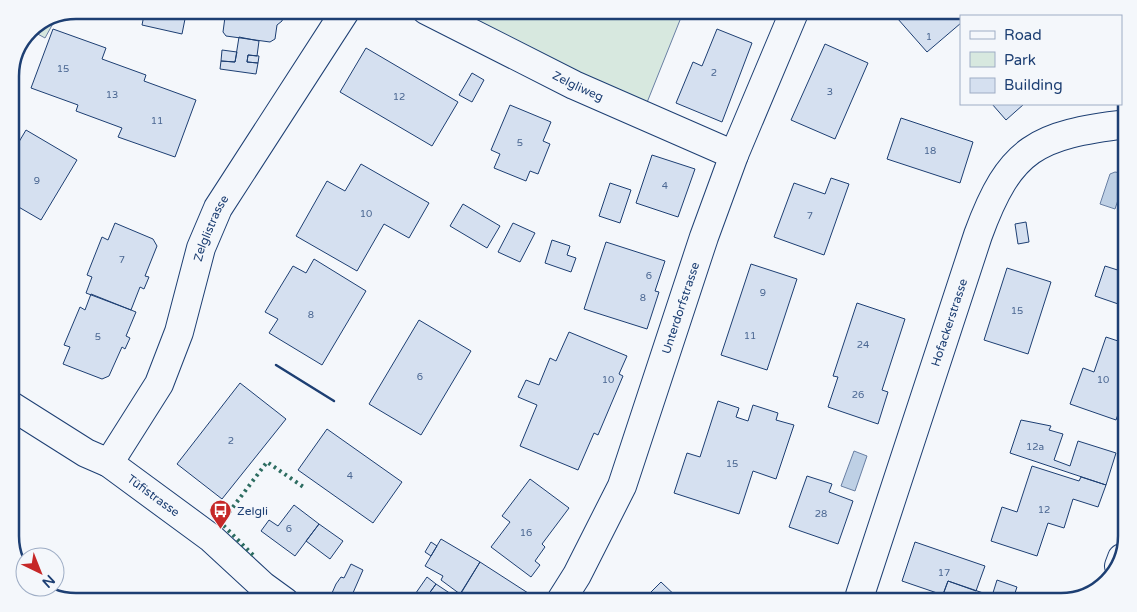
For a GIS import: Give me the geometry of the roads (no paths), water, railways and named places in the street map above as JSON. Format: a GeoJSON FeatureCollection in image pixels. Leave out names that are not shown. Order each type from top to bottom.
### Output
{"type":"FeatureCollection","features":[{"type":"Feature","properties":{"kind":"street","name":"Zelglistrasse"},"geometry":{"type":"LineString","coordinates":[[109,463],[159,384],[179,332],[201,248],[218,208],[340,19]]}},
{"type":"Feature","properties":{"kind":"street","name":"Zelgliweg"},"geometry":{"type":"LineString","coordinates":[[444,19],[574,85],[734,155]]}},
{"type":"Feature","properties":{"kind":"street","name":"Unterdorfstrasse"},"geometry":{"type":"LineString","coordinates":[[566,593],[577,575],[622,486],[704,237],[734,155],[791,19]]}},
{"type":"Feature","properties":{"kind":"street","name":"Hofackerstrasse"},"geometry":{"type":"LineString","coordinates":[[861,593],[966,273],[988,209],[1000,183],[1020,158],[1047,141],[1078,130],[1118,125]]}},
{"type":"Feature","properties":{"kind":"street","name":"Tüfistrasse"},"geometry":{"type":"LineString","coordinates":[[19,411],[86,453],[109,463],[211,538],[273,593]]}},
{"type":"Feature","properties":{"kind":"water"},"geometry":{"type":"Polygon","coordinates":[[[1118,172],[1118,200],[1115,209],[1100,204],[1110,174],[1118,172]]]}},
{"type":"Feature","properties":{"kind":"water"},"geometry":{"type":"Polygon","coordinates":[[[854,451],[867,456],[855,491],[841,486],[854,451]]]}},
{"type":"Feature","properties":{"kind":"place","name":"Zelgli"},"geometry":{"type":"Point","coordinates":[221,530]}}]}
